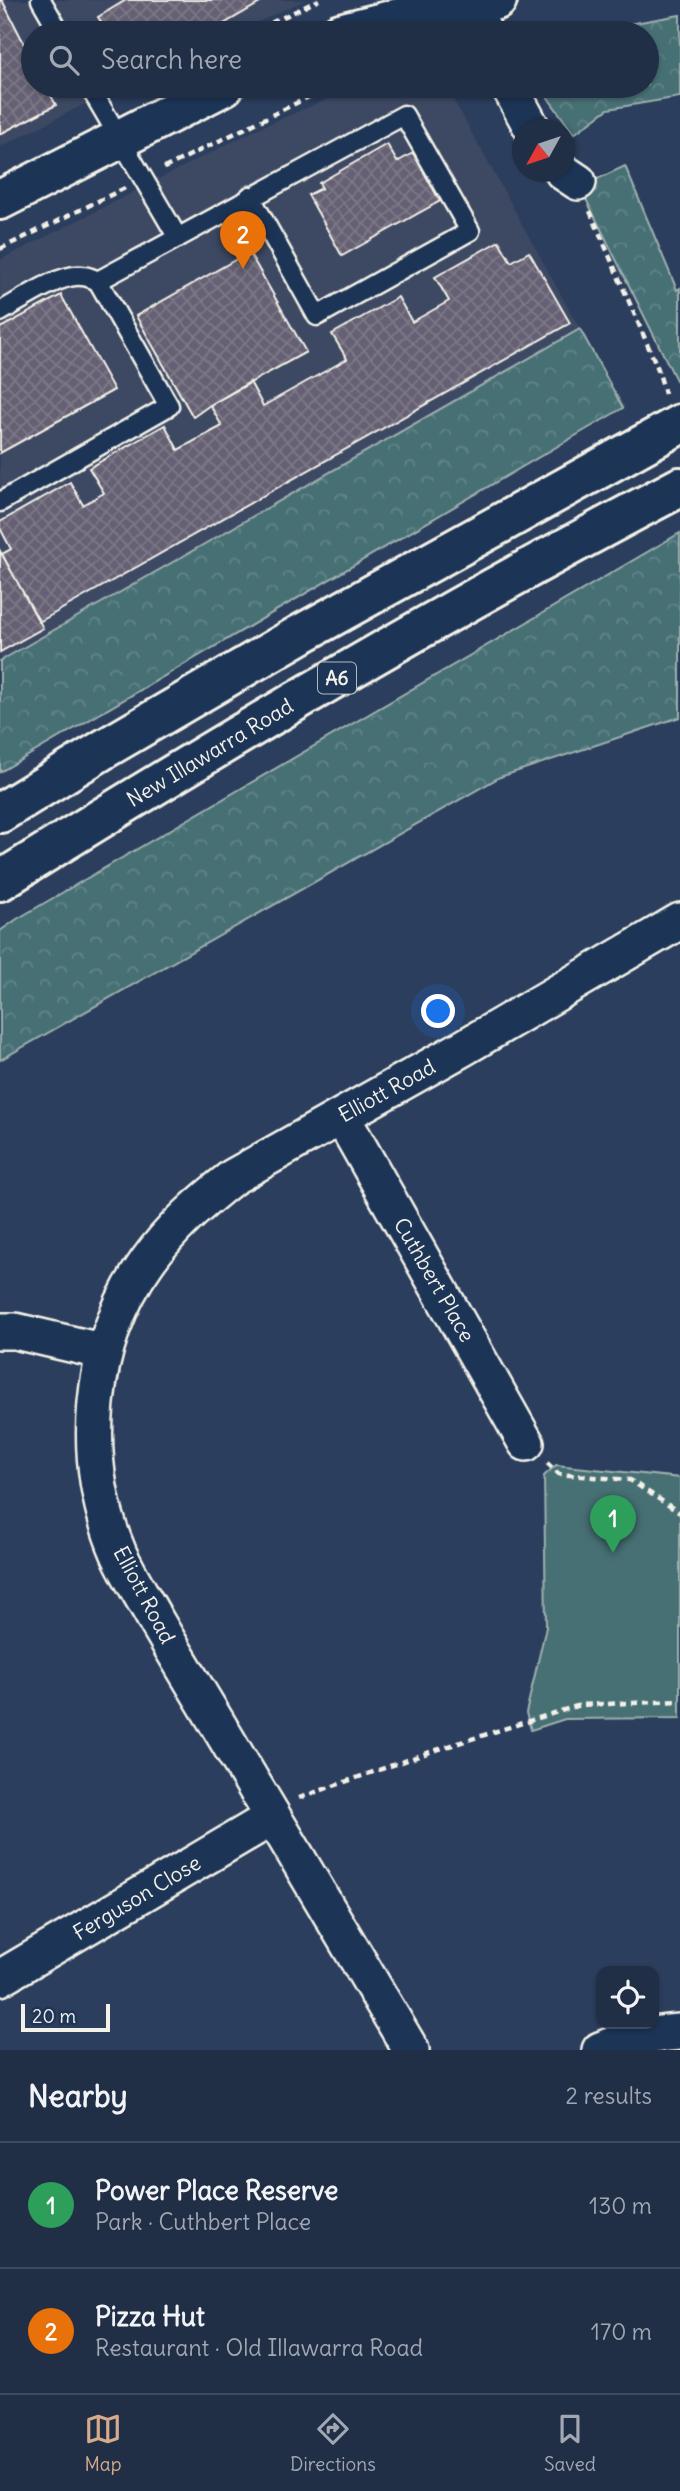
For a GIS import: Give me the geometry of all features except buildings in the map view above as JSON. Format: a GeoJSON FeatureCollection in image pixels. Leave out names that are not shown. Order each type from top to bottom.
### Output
{"type":"FeatureCollection","features":[{"type":"Feature","properties":{"kind":"main road"},"geometry":{"type":"LineString","coordinates":[[387,21],[415,14],[484,12]]}},
{"type":"Feature","properties":{"kind":"main road"},"geometry":{"type":"LineString","coordinates":[[0,200],[200,98]]}},
{"type":"Feature","properties":{"kind":"main road"},"geometry":{"type":"LineString","coordinates":[[0,813],[301,634],[679,425]]}},
{"type":"Feature","properties":{"kind":"main road","name":"New Illawarra Road"},"geometry":{"type":"LineString","coordinates":[[0,881],[191,762],[476,598],[680,486]]}},
{"type":"Feature","properties":{"kind":"street"},"geometry":{"type":"LineString","coordinates":[[516,98],[527,119]]}},
{"type":"Feature","properties":{"kind":"street","name":"Elliott Road"},"geometry":{"type":"LineString","coordinates":[[411,2050],[162,1631],[120,1554],[104,1510],[96,1464],[95,1418],[105,1352],[125,1298],[146,1263],[171,1231],[202,1201],[233,1177],[342,1117],[680,921]]}},
{"type":"Feature","properties":{"kind":"street","name":"Cuthbert Place"},"geometry":{"type":"LineString","coordinates":[[342,1117],[526,1443]]}},
{"type":"Feature","properties":{"kind":"street"},"geometry":{"type":"LineString","coordinates":[[0,1331],[34,1335],[105,1352]]}},
{"type":"Feature","properties":{"kind":"street","name":"Ferguson Close"},"geometry":{"type":"LineString","coordinates":[[0,1978],[270,1813]]}},
{"type":"Feature","properties":{"kind":"street"},"geometry":{"type":"LineString","coordinates":[[600,2050],[632,2039],[680,2032]]}},
{"type":"Feature","properties":{"kind":"lane"},"geometry":{"type":"LineString","coordinates":[[41,0],[53,21]]}},
{"type":"Feature","properties":{"kind":"lane"},"geometry":{"type":"LineString","coordinates":[[96,98],[178,238]]}},
{"type":"Feature","properties":{"kind":"lane"},"geometry":{"type":"LineString","coordinates":[[98,281],[250,197],[404,115],[470,231],[317,316],[250,197]]}},
{"type":"Feature","properties":{"kind":"lane"},"geometry":{"type":"LineString","coordinates":[[0,312],[74,276],[85,276],[98,281],[169,406],[0,502]]}},
{"type":"Feature","properties":{"kind":"path"},"geometry":{"type":"LineString","coordinates":[[275,21],[319,0]]}},
{"type":"Feature","properties":{"kind":"path"},"geometry":{"type":"LineString","coordinates":[[0,249],[307,98]]}},
{"type":"Feature","properties":{"kind":"path"},"geometry":{"type":"LineString","coordinates":[[572,182],[658,369],[667,401],[679,425]]}},
{"type":"Feature","properties":{"kind":"path"},"geometry":{"type":"LineString","coordinates":[[526,1443],[559,1474],[630,1480],[680,1513]]}},
{"type":"Feature","properties":{"kind":"path"},"geometry":{"type":"LineString","coordinates":[[270,1813],[433,1751],[580,1705],[680,1701]]}},
{"type":"Feature","properties":{"kind":"shaded area"},"geometry":{"type":"Polygon","coordinates":[[[0,0],[305,0],[260,21],[21,21],[21,98],[97,98],[0,147],[0,0]]]}},
{"type":"Feature","properties":{"kind":"shaded area"},"geometry":{"type":"Polygon","coordinates":[[[330,98],[453,98],[580,329],[0,662],[0,260],[259,128],[330,98]]]}},
{"type":"Feature","properties":{"kind":"green space"},"geometry":{"type":"Polygon","coordinates":[[[680,15],[680,97],[608,109],[575,133],[575,119],[563,119],[548,98],[659,98],[659,21],[646,21],[680,15]]]}},
{"type":"Feature","properties":{"kind":"green space"},"geometry":{"type":"Polygon","coordinates":[[[625,166],[677,290],[680,288],[678,384],[580,187],[625,166]]]}},
{"type":"Feature","properties":{"kind":"green space"},"geometry":{"type":"Polygon","coordinates":[[[580,329],[623,408],[0,772],[0,661],[580,329]]]}},
{"type":"Feature","properties":{"kind":"green space"},"geometry":{"type":"Polygon","coordinates":[[[680,533],[680,717],[500,777],[0,1060],[0,931],[680,533]]]}},
{"type":"Feature","properties":{"kind":"green space"},"geometry":{"type":"Polygon","coordinates":[[[556,1465],[680,1478],[680,1718],[565,1719],[531,1730],[526,1713],[546,1627],[544,1476],[556,1465]]]}},
{"type":"Feature","properties":{"kind":"place","name":"Pizza Hut"},"geometry":{"type":"Point","coordinates":[243,269]}},
{"type":"Feature","properties":{"kind":"place","name":"Power Place Reserve"},"geometry":{"type":"Point","coordinates":[613,1553]}}]}
